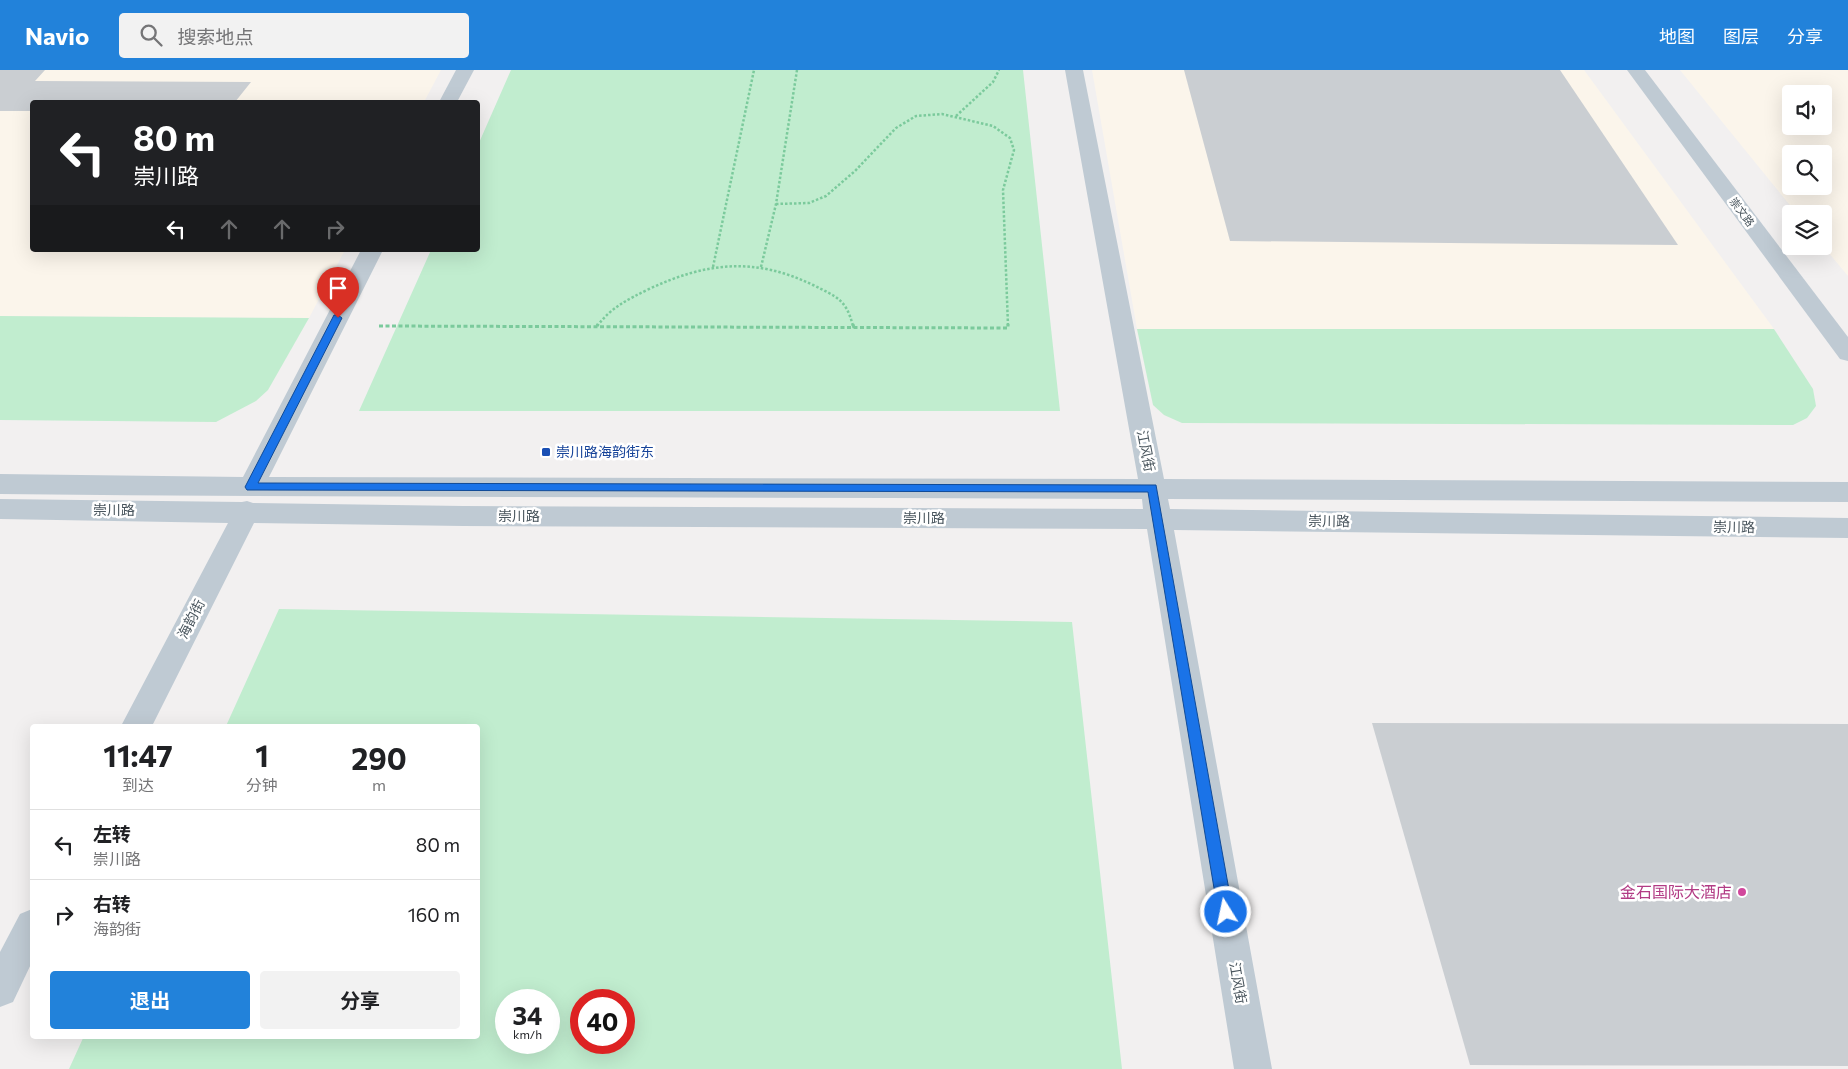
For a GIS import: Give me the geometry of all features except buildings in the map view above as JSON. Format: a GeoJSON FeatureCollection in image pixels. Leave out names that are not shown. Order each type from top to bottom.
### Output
{"type":"FeatureCollection","features":[{"type":"Feature","properties":{"kind":"main road"},"geometry":{"type":"LineString","coordinates":[[449,100],[465,70]]}},
{"type":"Feature","properties":{"kind":"main road","name":"江风街"},"geometry":{"type":"LineString","coordinates":[[1074,70],[1153,488],[1253,1069]]}},
{"type":"Feature","properties":{"kind":"main road","name":"崇文路"},"geometry":{"type":"LineString","coordinates":[[1636,70],[1848,353]]}},
{"type":"Feature","properties":{"kind":"main road","name":"海韵街"},"geometry":{"type":"LineString","coordinates":[[137,724],[371,252]]}},
{"type":"Feature","properties":{"kind":"main road","name":"崇川路"},"geometry":{"type":"LineString","coordinates":[[0,484],[249,499],[463,516],[1157,519],[1848,528]]}},
{"type":"Feature","properties":{"kind":"main road","name":"崇川路"},"geometry":{"type":"LineString","coordinates":[[0,510],[249,499],[1153,488],[1848,492]]}},
{"type":"Feature","properties":{"kind":"main road"},"geometry":{"type":"LineString","coordinates":[[0,989],[30,930]]}},
{"type":"Feature","properties":{"kind":"path"},"geometry":{"type":"LineString","coordinates":[[713,267],[754,70]]}},
{"type":"Feature","properties":{"kind":"path"},"geometry":{"type":"LineString","coordinates":[[761,268],[776,204],[797,70]]}},
{"type":"Feature","properties":{"kind":"path"},"geometry":{"type":"LineString","coordinates":[[956,116],[993,82],[1000,70]]}},
{"type":"Feature","properties":{"kind":"path"},"geometry":{"type":"LineString","coordinates":[[379,326],[1008,328],[1003,190],[1014,150],[1010,138],[993,126],[942,114],[916,116],[896,128],[855,171],[826,196],[809,203],[776,204]]}},
{"type":"Feature","properties":{"kind":"path"},"geometry":{"type":"LineString","coordinates":[[596,327],[609,311],[630,298],[677,276],[713,267],[761,268],[790,274],[837,297],[849,309],[854,328]]}},
{"type":"Feature","properties":{"kind":"shaded area"},"geometry":{"type":"Polygon","coordinates":[[[0,70],[441,70],[425,100],[30,100],[30,252],[344,252],[309,318],[0,316],[0,70]]]}},
{"type":"Feature","properties":{"kind":"shaded area"},"geometry":{"type":"Polygon","coordinates":[[[1092,70],[1584,70],[1774,329],[1137,329],[1092,70]]]}},
{"type":"Feature","properties":{"kind":"shaded area"},"geometry":{"type":"Polygon","coordinates":[[[1680,70],[1848,70],[1848,276],[1830,255],[1832,205],[1790,205],[1680,70]]]}},
{"type":"Feature","properties":{"kind":"green space"},"geometry":{"type":"Polygon","coordinates":[[[511,70],[1023,70],[1060,411],[359,411],[430,252],[480,252],[480,140],[511,70]]]}},
{"type":"Feature","properties":{"kind":"green space"},"geometry":{"type":"Polygon","coordinates":[[[0,316],[309,318],[268,390],[256,401],[216,422],[0,420],[0,316]]]}},
{"type":"Feature","properties":{"kind":"green space"},"geometry":{"type":"Polygon","coordinates":[[[1137,329],[1774,329],[1813,389],[1816,406],[1807,418],[1793,425],[1182,423],[1164,415],[1153,405],[1137,329]]]}},
{"type":"Feature","properties":{"kind":"green space"},"geometry":{"type":"Polygon","coordinates":[[[279,609],[1072,622],[1122,1069],[69,1069],[83,1039],[480,1039],[480,724],[227,724],[279,609]]]}},
{"type":"Feature","properties":{"kind":"place","name":"崇川路海韵街东"},"geometry":{"type":"Point","coordinates":[546,452]}},
{"type":"Feature","properties":{"kind":"place","name":"金石国际大酒店"},"geometry":{"type":"Point","coordinates":[1742,892]}},
{"type":"Feature","properties":{"kind":"route"},"geometry":{"type":"LineString","coordinates":[[338,318],[250,487],[1153,488],[1226,912]]}}]}
